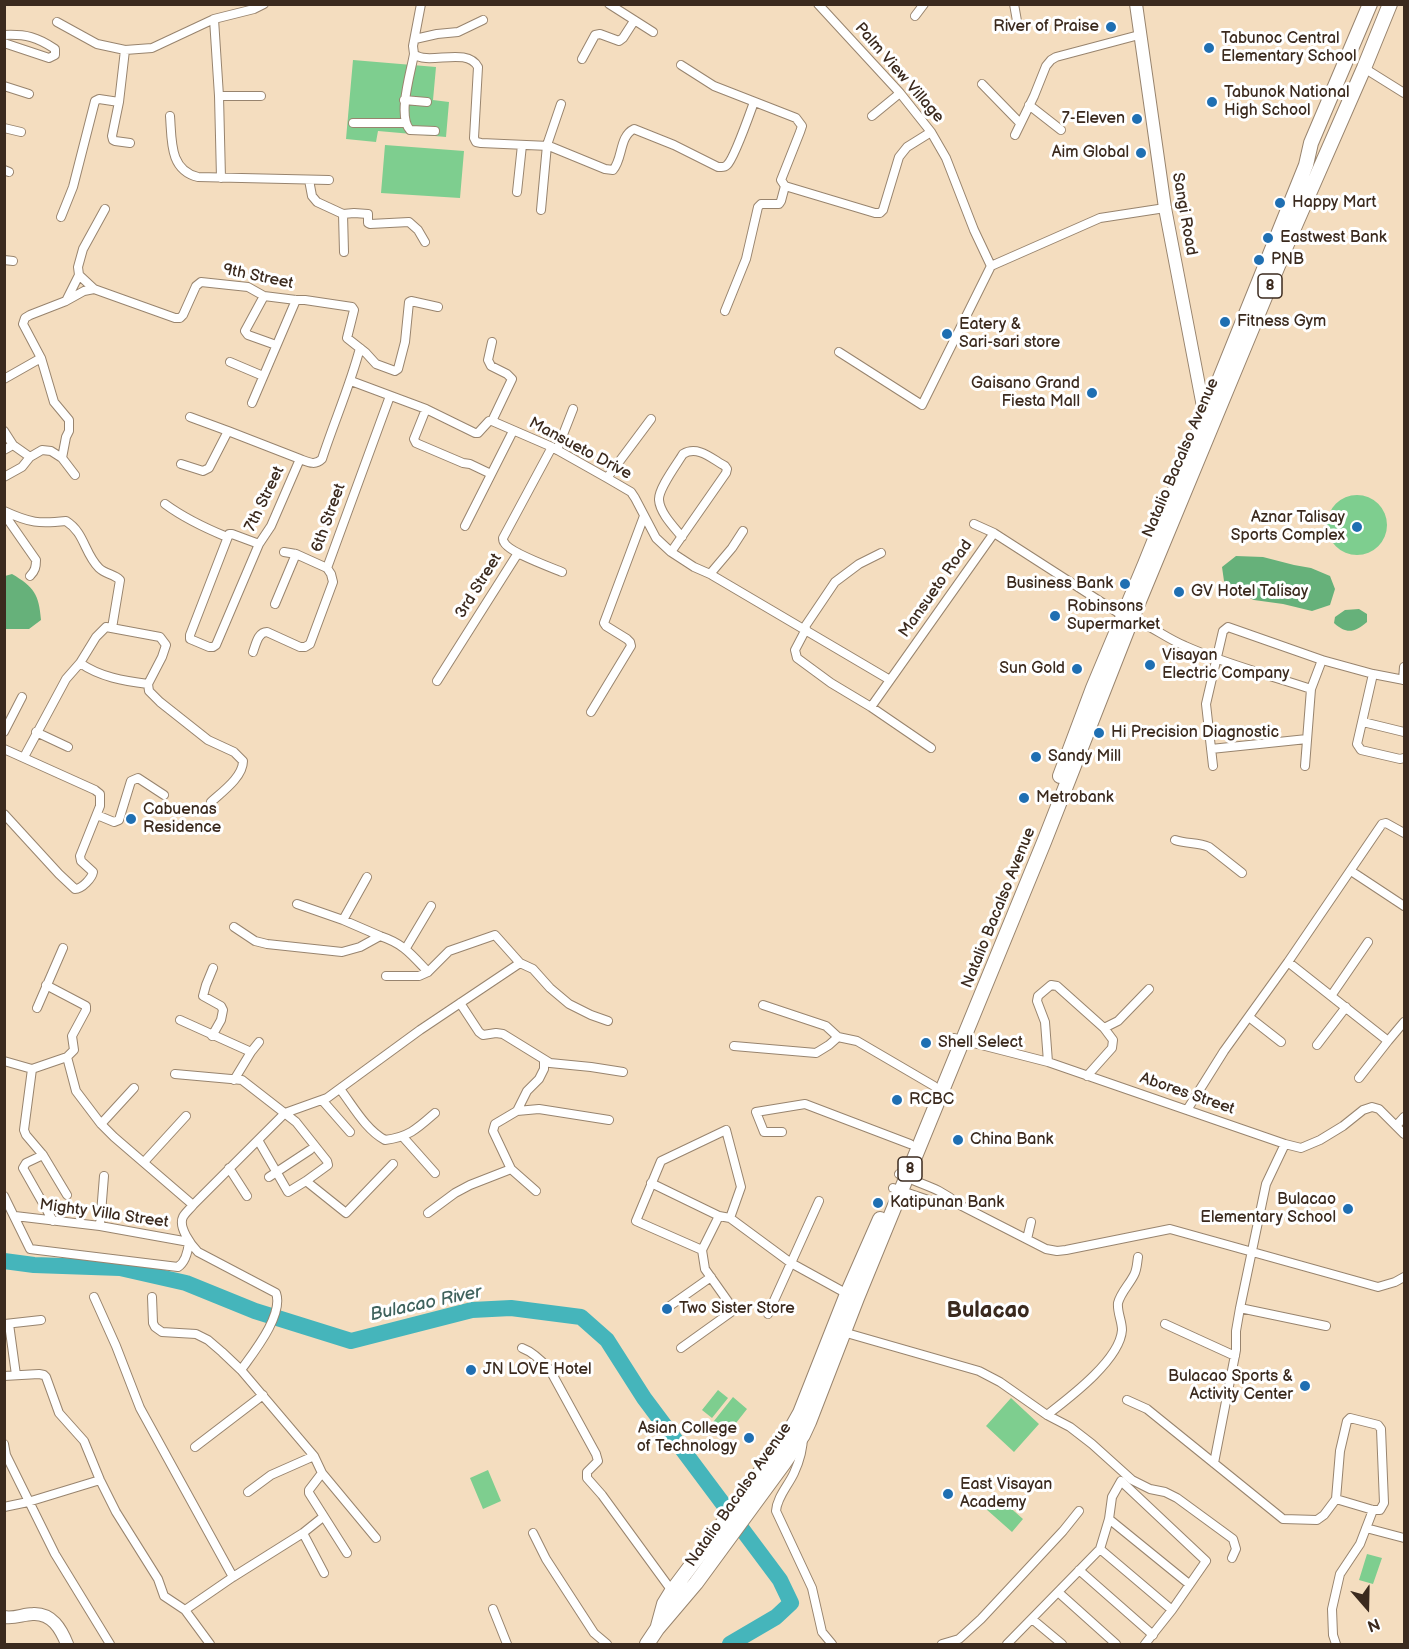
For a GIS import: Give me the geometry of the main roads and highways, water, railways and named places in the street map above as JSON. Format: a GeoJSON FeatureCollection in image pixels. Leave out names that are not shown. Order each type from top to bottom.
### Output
{"type":"FeatureCollection","features":[{"type":"Feature","properties":{"kind":"main road","name":"Natalio Bacalso Avenue"},"geometry":{"type":"LineString","coordinates":[[1313,167],[1311,143],[1370,4]]}},
{"type":"Feature","properties":{"kind":"main road","name":"Natalio Bacalso Avenue"},"geometry":{"type":"LineString","coordinates":[[797,1432],[803,1405],[852,1296],[958,1039],[1093,688],[1128,617],[1380,4]]}},
{"type":"Feature","properties":{"kind":"main road","name":"Natalio Bacalso Avenue"},"geometry":{"type":"LineString","coordinates":[[1313,167],[1364,68],[1390,4]]}},
{"type":"Feature","properties":{"kind":"main road","name":"Natalio Bacalso Avenue"},"geometry":{"type":"LineString","coordinates":[[900,1182],[910,1144],[934,1086],[958,1039]]}},
{"type":"Feature","properties":{"kind":"main road","name":"Natalio Bacalso Avenue"},"geometry":{"type":"LineString","coordinates":[[647,1644],[678,1595],[750,1499],[818,1401],[843,1332],[852,1296]]}},
{"type":"Feature","properties":{"kind":"waterway","name":"Bulacao River"},"geometry":{"type":"LineString","coordinates":[[4,1261],[34,1265],[120,1268],[186,1283],[255,1311],[351,1341],[472,1310],[511,1308],[581,1317],[607,1340],[644,1398],[780,1580],[791,1603],[776,1617],[730,1644]]}},
{"type":"Feature","properties":{"kind":"place","name":"River of Praise"},"geometry":{"type":"Point","coordinates":[1111,27]}},
{"type":"Feature","properties":{"kind":"place","name":"Tabunoc Central Elementary School"},"geometry":{"type":"Point","coordinates":[1209,48]}},
{"type":"Feature","properties":{"kind":"place","name":"Tabunok National High School"},"geometry":{"type":"Point","coordinates":[1212,102]}},
{"type":"Feature","properties":{"kind":"place","name":"7-Eleven"},"geometry":{"type":"Point","coordinates":[1137,119]}},
{"type":"Feature","properties":{"kind":"place","name":"Aim Global"},"geometry":{"type":"Point","coordinates":[1141,153]}},
{"type":"Feature","properties":{"kind":"place","name":"Happy Mart"},"geometry":{"type":"Point","coordinates":[1280,203]}},
{"type":"Feature","properties":{"kind":"place","name":"Eastwest Bank"},"geometry":{"type":"Point","coordinates":[1268,238]}},
{"type":"Feature","properties":{"kind":"place","name":"PNB"},"geometry":{"type":"Point","coordinates":[1259,260]}},
{"type":"Feature","properties":{"kind":"place","name":"Fitness Gym"},"geometry":{"type":"Point","coordinates":[1225,322]}},
{"type":"Feature","properties":{"kind":"place","name":"Eatery & Sari-sari store"},"geometry":{"type":"Point","coordinates":[947,334]}},
{"type":"Feature","properties":{"kind":"place","name":"Gaisano Grand Fiesta Mall"},"geometry":{"type":"Point","coordinates":[1092,393]}},
{"type":"Feature","properties":{"kind":"place","name":"Aznar Talisay Sports Complex"},"geometry":{"type":"Point","coordinates":[1357,527]}},
{"type":"Feature","properties":{"kind":"place","name":"Business Bank"},"geometry":{"type":"Point","coordinates":[1125,584]}},
{"type":"Feature","properties":{"kind":"place","name":"GV Hotel Talisay"},"geometry":{"type":"Point","coordinates":[1179,592]}},
{"type":"Feature","properties":{"kind":"place","name":"Robinsons Supermarket"},"geometry":{"type":"Point","coordinates":[1055,616]}},
{"type":"Feature","properties":{"kind":"place","name":"Visayan Electric Company"},"geometry":{"type":"Point","coordinates":[1150,665]}},
{"type":"Feature","properties":{"kind":"place","name":"Sun Gold"},"geometry":{"type":"Point","coordinates":[1077,669]}},
{"type":"Feature","properties":{"kind":"place","name":"Hi Precision Diagnostic"},"geometry":{"type":"Point","coordinates":[1099,733]}},
{"type":"Feature","properties":{"kind":"place","name":"Sandy Mill"},"geometry":{"type":"Point","coordinates":[1036,757]}},
{"type":"Feature","properties":{"kind":"place","name":"Metrobank"},"geometry":{"type":"Point","coordinates":[1024,798]}},
{"type":"Feature","properties":{"kind":"place","name":"Cabuenas Residence"},"geometry":{"type":"Point","coordinates":[131,819]}},
{"type":"Feature","properties":{"kind":"place","name":"Shell Select"},"geometry":{"type":"Point","coordinates":[926,1043]}},
{"type":"Feature","properties":{"kind":"place","name":"RCBC"},"geometry":{"type":"Point","coordinates":[897,1100]}},
{"type":"Feature","properties":{"kind":"place","name":"China Bank"},"geometry":{"type":"Point","coordinates":[958,1140]}},
{"type":"Feature","properties":{"kind":"place","name":"Katipunan Bank"},"geometry":{"type":"Point","coordinates":[878,1203]}},
{"type":"Feature","properties":{"kind":"place","name":"Bulacao Elementary School"},"geometry":{"type":"Point","coordinates":[1348,1209]}},
{"type":"Feature","properties":{"kind":"place","name":"Two Sister Store"},"geometry":{"type":"Point","coordinates":[667,1309]}},
{"type":"Feature","properties":{"kind":"place","name":"JN LOVE Hotel"},"geometry":{"type":"Point","coordinates":[471,1370]}},
{"type":"Feature","properties":{"kind":"place","name":"Bulacao Sports & Activity Center"},"geometry":{"type":"Point","coordinates":[1305,1386]}},
{"type":"Feature","properties":{"kind":"place","name":"Asian College of Technology"},"geometry":{"type":"Point","coordinates":[749,1438]}},
{"type":"Feature","properties":{"kind":"place","name":"East Visayan Academy"},"geometry":{"type":"Point","coordinates":[948,1494]}},
{"type":"Feature","properties":{"kind":"district","name":"Bulacao"},"geometry":{"type":"Point","coordinates":[988,1311]}}]}
